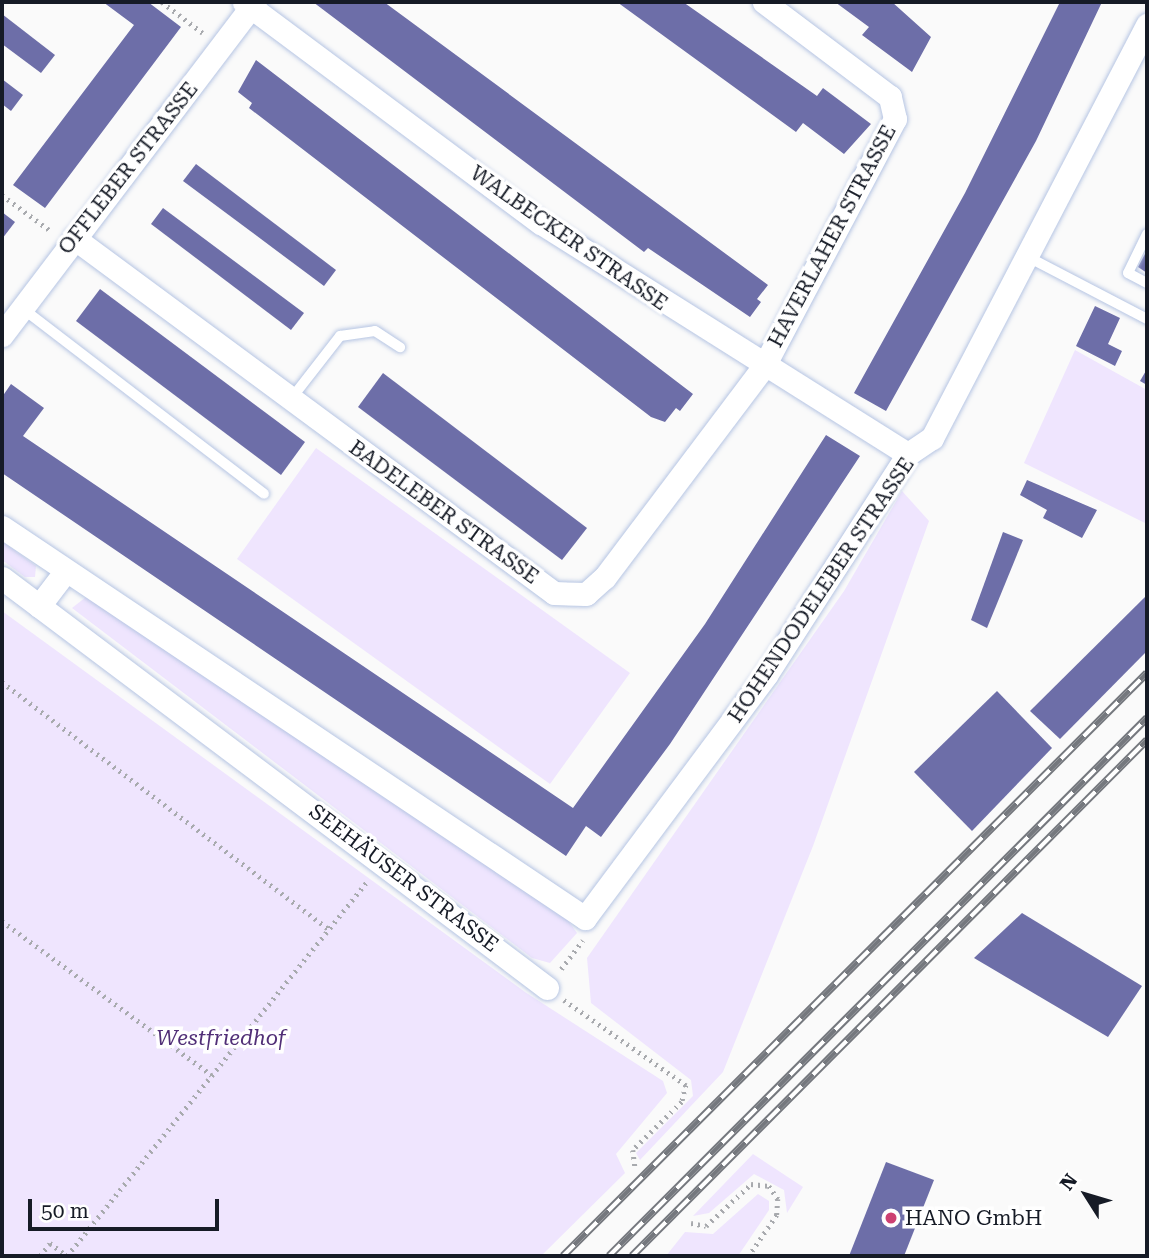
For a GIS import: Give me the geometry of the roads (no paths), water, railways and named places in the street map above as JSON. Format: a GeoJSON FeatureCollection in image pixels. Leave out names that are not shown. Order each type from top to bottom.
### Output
{"type":"FeatureCollection","features":[{"type":"Feature","properties":{"kind":"street","name":"HAVERLAHER STRASSE"},"geometry":{"type":"LineString","coordinates":[[764,2],[890,97],[896,112],[764,366]]}},
{"type":"Feature","properties":{"kind":"street","name":"WALBECKER STRASSE"},"geometry":{"type":"LineString","coordinates":[[250,3],[541,223],[764,366],[908,454]]}},
{"type":"Feature","properties":{"kind":"street","name":"OFFLEBER STRASSE"},"geometry":{"type":"LineString","coordinates":[[2,335],[222,47],[250,3]]}},
{"type":"Feature","properties":{"kind":"street","name":"HOHENDODELEBER STRASSE"},"geometry":{"type":"LineString","coordinates":[[65,572],[584,918],[766,675],[908,454],[932,438],[1030,258],[1147,25]]}},
{"type":"Feature","properties":{"kind":"street","name":"BADELEBER STRASSE"},"geometry":{"type":"LineString","coordinates":[[71,242],[290,398],[548,588],[570,597],[605,577],[764,366]]}},
{"type":"Feature","properties":{"kind":"street"},"geometry":{"type":"LineString","coordinates":[[2,527],[65,572],[39,606]]}},
{"type":"Feature","properties":{"kind":"street","name":"SEEHÄUSER STRASSE"},"geometry":{"type":"LineString","coordinates":[[2,578],[384,859],[547,988]]}},
{"type":"Feature","properties":{"kind":"lane"},"geometry":{"type":"LineString","coordinates":[[1147,234],[1128,273],[1147,283]]}},
{"type":"Feature","properties":{"kind":"lane"},"geometry":{"type":"LineString","coordinates":[[1030,258],[1147,319]]}},
{"type":"Feature","properties":{"kind":"lane"},"geometry":{"type":"LineString","coordinates":[[22,308],[264,494]]}},
{"type":"Feature","properties":{"kind":"lane"},"geometry":{"type":"LineString","coordinates":[[290,398],[340,336],[375,331],[400,347]]}},
{"type":"Feature","properties":{"kind":"railway"},"geometry":{"type":"LineString","coordinates":[[563,1256],[1147,673]]}},
{"type":"Feature","properties":{"kind":"railway"},"geometry":{"type":"LineString","coordinates":[[609,1256],[1147,718]]}},
{"type":"Feature","properties":{"kind":"railway"},"geometry":{"type":"LineString","coordinates":[[632,1256],[1147,740]]}},
{"type":"Feature","properties":{"kind":"place","name":"HANO GmbH"},"geometry":{"type":"Point","coordinates":[891,1218]}},
{"type":"Feature","properties":{"kind":"park label","name":"Westfriedhof"},"geometry":{"type":"Point","coordinates":[221,1038]}}]}
